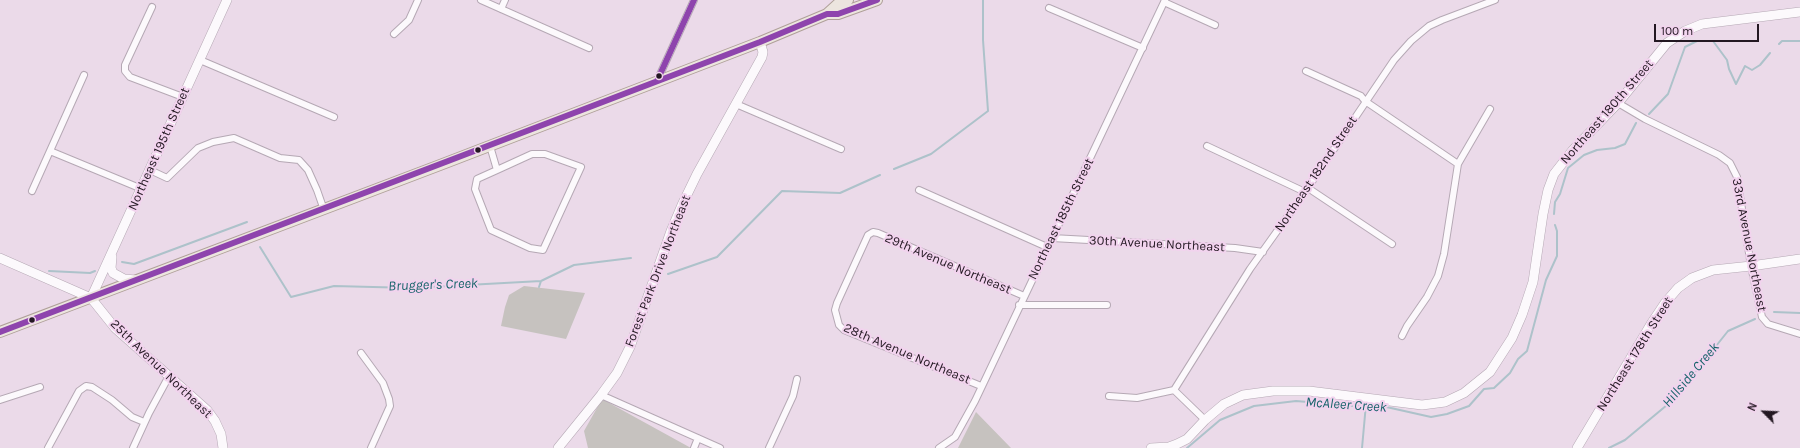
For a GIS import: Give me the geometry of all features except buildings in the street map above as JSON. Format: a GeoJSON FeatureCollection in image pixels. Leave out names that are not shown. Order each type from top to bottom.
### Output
{"type":"FeatureCollection","features":[{"type":"Feature","properties":{"kind":"main road"},"geometry":{"type":"LineString","coordinates":[[827,14],[838,14],[877,0]]}},
{"type":"Feature","properties":{"kind":"main road"},"geometry":{"type":"LineString","coordinates":[[0,332],[138,281],[760,42],[827,14],[842,1]]}},
{"type":"Feature","properties":{"kind":"street","name":"Northeast 195th Street"},"geometry":{"type":"LineString","coordinates":[[91,298],[227,0]]}},
{"type":"Feature","properties":{"kind":"street"},"geometry":{"type":"LineString","coordinates":[[394,34],[409,20],[418,0]]}},
{"type":"Feature","properties":{"kind":"street"},"geometry":{"type":"LineString","coordinates":[[481,0],[590,48]]}},
{"type":"Feature","properties":{"kind":"street"},"geometry":{"type":"LineString","coordinates":[[501,9],[505,0]]}},
{"type":"Feature","properties":{"kind":"street"},"geometry":{"type":"LineString","coordinates":[[657,81],[694,0]]}},
{"type":"Feature","properties":{"kind":"street","name":"Northeast 182nd Street"},"geometry":{"type":"LineString","coordinates":[[1174,390],[1262,252],[1394,60],[1411,41],[1429,26],[1495,0]]}},
{"type":"Feature","properties":{"kind":"street"},"geometry":{"type":"LineString","coordinates":[[1164,1],[1215,25]]}},
{"type":"Feature","properties":{"kind":"street","name":"Northeast 185th Street"},"geometry":{"type":"LineString","coordinates":[[939,448],[955,437],[981,386],[1143,48],[1164,1]]}},
{"type":"Feature","properties":{"kind":"street"},"geometry":{"type":"LineString","coordinates":[[152,7],[126,65],[125,71],[130,77],[182,97]]}},
{"type":"Feature","properties":{"kind":"street"},"geometry":{"type":"LineString","coordinates":[[1049,8],[1143,48]]}},
{"type":"Feature","properties":{"kind":"street","name":"Northeast 180th Street"},"geometry":{"type":"LineString","coordinates":[[1151,448],[1169,447],[1187,439],[1205,420],[1224,404],[1243,395],[1266,392],[1309,391],[1422,405],[1445,402],[1464,393],[1490,372],[1512,338],[1522,315],[1533,282],[1543,214],[1548,190],[1554,174],[1572,151],[1618,103],[1667,43],[1685,31],[1702,24],[1800,12]]}},
{"type":"Feature","properties":{"kind":"street","name":"Forest Park Drive Northeast"},"geometry":{"type":"LineString","coordinates":[[558,448],[617,373],[630,347],[671,231],[682,205],[762,57],[763,52],[760,42]]}},
{"type":"Feature","properties":{"kind":"street"},"geometry":{"type":"LineString","coordinates":[[200,60],[334,117]]}},
{"type":"Feature","properties":{"kind":"street"},"geometry":{"type":"LineString","coordinates":[[1306,71],[1362,96],[1366,101],[1458,164]]}},
{"type":"Feature","properties":{"kind":"street"},"geometry":{"type":"LineString","coordinates":[[32,191],[84,75]]}},
{"type":"Feature","properties":{"kind":"street","name":"33rd Avenue Northeast"},"geometry":{"type":"LineString","coordinates":[[1618,103],[1642,118],[1719,155],[1730,163],[1737,177],[1751,266],[1762,317],[1764,321],[1774,327],[1800,334]]}},
{"type":"Feature","properties":{"kind":"street"},"geometry":{"type":"LineString","coordinates":[[736,104],[841,149]]}},
{"type":"Feature","properties":{"kind":"street"},"geometry":{"type":"LineString","coordinates":[[1402,336],[1427,297],[1438,276],[1444,254],[1458,164],[1490,109]]}},
{"type":"Feature","properties":{"kind":"street"},"geometry":{"type":"LineString","coordinates":[[150,170],[167,178],[198,148],[213,142],[234,138],[280,158],[299,160],[308,170],[324,210]]}},
{"type":"Feature","properties":{"kind":"street"},"geometry":{"type":"LineString","coordinates":[[490,146],[497,170]]}},
{"type":"Feature","properties":{"kind":"street"},"geometry":{"type":"LineString","coordinates":[[1207,146],[1306,190],[1392,244]]}},
{"type":"Feature","properties":{"kind":"street"},"geometry":{"type":"LineString","coordinates":[[50,151],[142,189]]}},
{"type":"Feature","properties":{"kind":"street"},"geometry":{"type":"LineString","coordinates":[[532,154],[546,154],[581,167],[543,250],[530,248],[491,230],[475,189],[477,179],[497,170],[532,154]]}},
{"type":"Feature","properties":{"kind":"street"},"geometry":{"type":"LineString","coordinates":[[919,190],[1047,247]]}},
{"type":"Feature","properties":{"kind":"street","name":"29th Avenue Northeast"},"geometry":{"type":"LineString","coordinates":[[836,318],[835,310],[837,303],[868,235],[873,232],[1024,296]]}},
{"type":"Feature","properties":{"kind":"street","name":"30th Avenue Northeast"},"geometry":{"type":"LineString","coordinates":[[1052,238],[1235,248],[1262,252]]}},
{"type":"Feature","properties":{"kind":"street"},"geometry":{"type":"LineString","coordinates":[[113,250],[111,268],[114,273],[124,279],[138,281]]}},
{"type":"Feature","properties":{"kind":"street","name":"25th Avenue Northeast"},"geometry":{"type":"LineString","coordinates":[[0,258],[91,298],[115,328],[207,410],[218,427],[223,448]]}},
{"type":"Feature","properties":{"kind":"street","name":"Northeast 178th Street"},"geometry":{"type":"LineString","coordinates":[[1577,448],[1651,324],[1665,303],[1678,288],[1692,278],[1714,270],[1800,259]]}},
{"type":"Feature","properties":{"kind":"street","name":"29th Avenue Northeast"},"geometry":{"type":"LineString","coordinates":[[1020,305],[1107,305]]}},
{"type":"Feature","properties":{"kind":"street","name":"28th Avenue Northeast"},"geometry":{"type":"LineString","coordinates":[[836,318],[839,325],[844,330],[981,386]]}},
{"type":"Feature","properties":{"kind":"street"},"geometry":{"type":"LineString","coordinates":[[362,353],[383,383],[390,399],[388,410],[371,448]]}},
{"type":"Feature","properties":{"kind":"street"},"geometry":{"type":"LineString","coordinates":[[133,448],[144,422],[169,376]]}},
{"type":"Feature","properties":{"kind":"street"},"geometry":{"type":"LineString","coordinates":[[769,448],[793,396],[797,379]]}},
{"type":"Feature","properties":{"kind":"street"},"geometry":{"type":"LineString","coordinates":[[48,448],[76,395],[86,386],[92,387],[112,400],[132,417],[144,422]]}},
{"type":"Feature","properties":{"kind":"street"},"geometry":{"type":"LineString","coordinates":[[0,400],[40,387]]}},
{"type":"Feature","properties":{"kind":"street"},"geometry":{"type":"LineString","coordinates":[[1109,396],[1136,398],[1174,390],[1205,420]]}},
{"type":"Feature","properties":{"kind":"street"},"geometry":{"type":"LineString","coordinates":[[601,395],[720,448]]}},
{"type":"Feature","properties":{"kind":"street"},"geometry":{"type":"LineString","coordinates":[[694,448],[698,438]]}},
{"type":"Feature","properties":{"kind":"shaded area"},"geometry":{"type":"Polygon","coordinates":[[[524,286],[585,293],[566,339],[501,326],[509,295],[524,286]]]}},
{"type":"Feature","properties":{"kind":"shaded area"},"geometry":{"type":"Polygon","coordinates":[[[602,399],[691,448],[588,448],[584,431],[602,399]]]}},
{"type":"Feature","properties":{"kind":"shaded area"},"geometry":{"type":"Polygon","coordinates":[[[976,412],[1011,448],[958,448],[976,412]]]}},
{"type":"Feature","properties":{"kind":"waterway"},"geometry":{"type":"LineString","coordinates":[[894,169],[931,154],[988,111],[983,40],[983,0]]}},
{"type":"Feature","properties":{"kind":"waterway","name":"McAleer Creek"},"geometry":{"type":"LineString","coordinates":[[1649,114],[1668,94],[1685,47],[1697,41],[1713,41],[1727,60],[1729,69],[1736,84],[1745,66],[1752,70],[1760,65],[1770,53]]}},
{"type":"Feature","properties":{"kind":"waterway","name":"McAleer Creek"},"geometry":{"type":"LineString","coordinates":[[1779,44],[1782,41],[1800,41]]}},
{"type":"Feature","properties":{"kind":"waterway","name":"McAleer Creek"},"geometry":{"type":"LineString","coordinates":[[1554,214],[1555,202],[1560,194],[1568,168],[1584,155],[1597,150],[1615,148],[1625,144],[1636,123]]}},
{"type":"Feature","properties":{"kind":"waterway"},"geometry":{"type":"LineString","coordinates":[[668,274],[717,257],[782,191],[840,193],[880,175]]}},
{"type":"Feature","properties":{"kind":"waterway","name":"Brugger's Creek"},"geometry":{"type":"LineString","coordinates":[[122,262],[134,264],[247,222]]}},
{"type":"Feature","properties":{"kind":"waterway","name":"McAleer Creek"},"geometry":{"type":"LineString","coordinates":[[1187,448],[1220,420],[1254,406],[1296,401],[1355,406],[1373,404],[1431,417],[1447,414],[1469,406],[1484,389],[1494,388],[1510,373],[1518,359],[1527,351],[1546,280],[1557,256],[1557,231],[1555,225]]}},
{"type":"Feature","properties":{"kind":"waterway","name":"Brugger's Creek"},"geometry":{"type":"LineString","coordinates":[[260,247],[291,297],[334,286],[412,288],[541,281],[574,265],[631,258]]}},
{"type":"Feature","properties":{"kind":"waterway","name":"Brugger's Creek"},"geometry":{"type":"LineString","coordinates":[[49,271],[90,273],[95,271]]}},
{"type":"Feature","properties":{"kind":"waterway","name":"Brugger's Creek"},"geometry":{"type":"LineString","coordinates":[[539,287],[541,281]]}},
{"type":"Feature","properties":{"kind":"waterway","name":"Hillside Creek"},"geometry":{"type":"LineString","coordinates":[[1774,312],[1800,313]]}},
{"type":"Feature","properties":{"kind":"waterway","name":"Hillside Creek"},"geometry":{"type":"LineString","coordinates":[[1609,448],[1625,440],[1673,400],[1728,331],[1755,319]]}},
{"type":"Feature","properties":{"kind":"waterway"},"geometry":{"type":"LineString","coordinates":[[1362,448],[1366,404]]}},
{"type":"Feature","properties":{"kind":"transit line"},"geometry":{"type":"LineString","coordinates":[[657,81],[694,0]]}},
{"type":"Feature","properties":{"kind":"transit line"},"geometry":{"type":"LineString","coordinates":[[0,332],[760,42],[827,14],[838,14],[877,0]]}}]}
